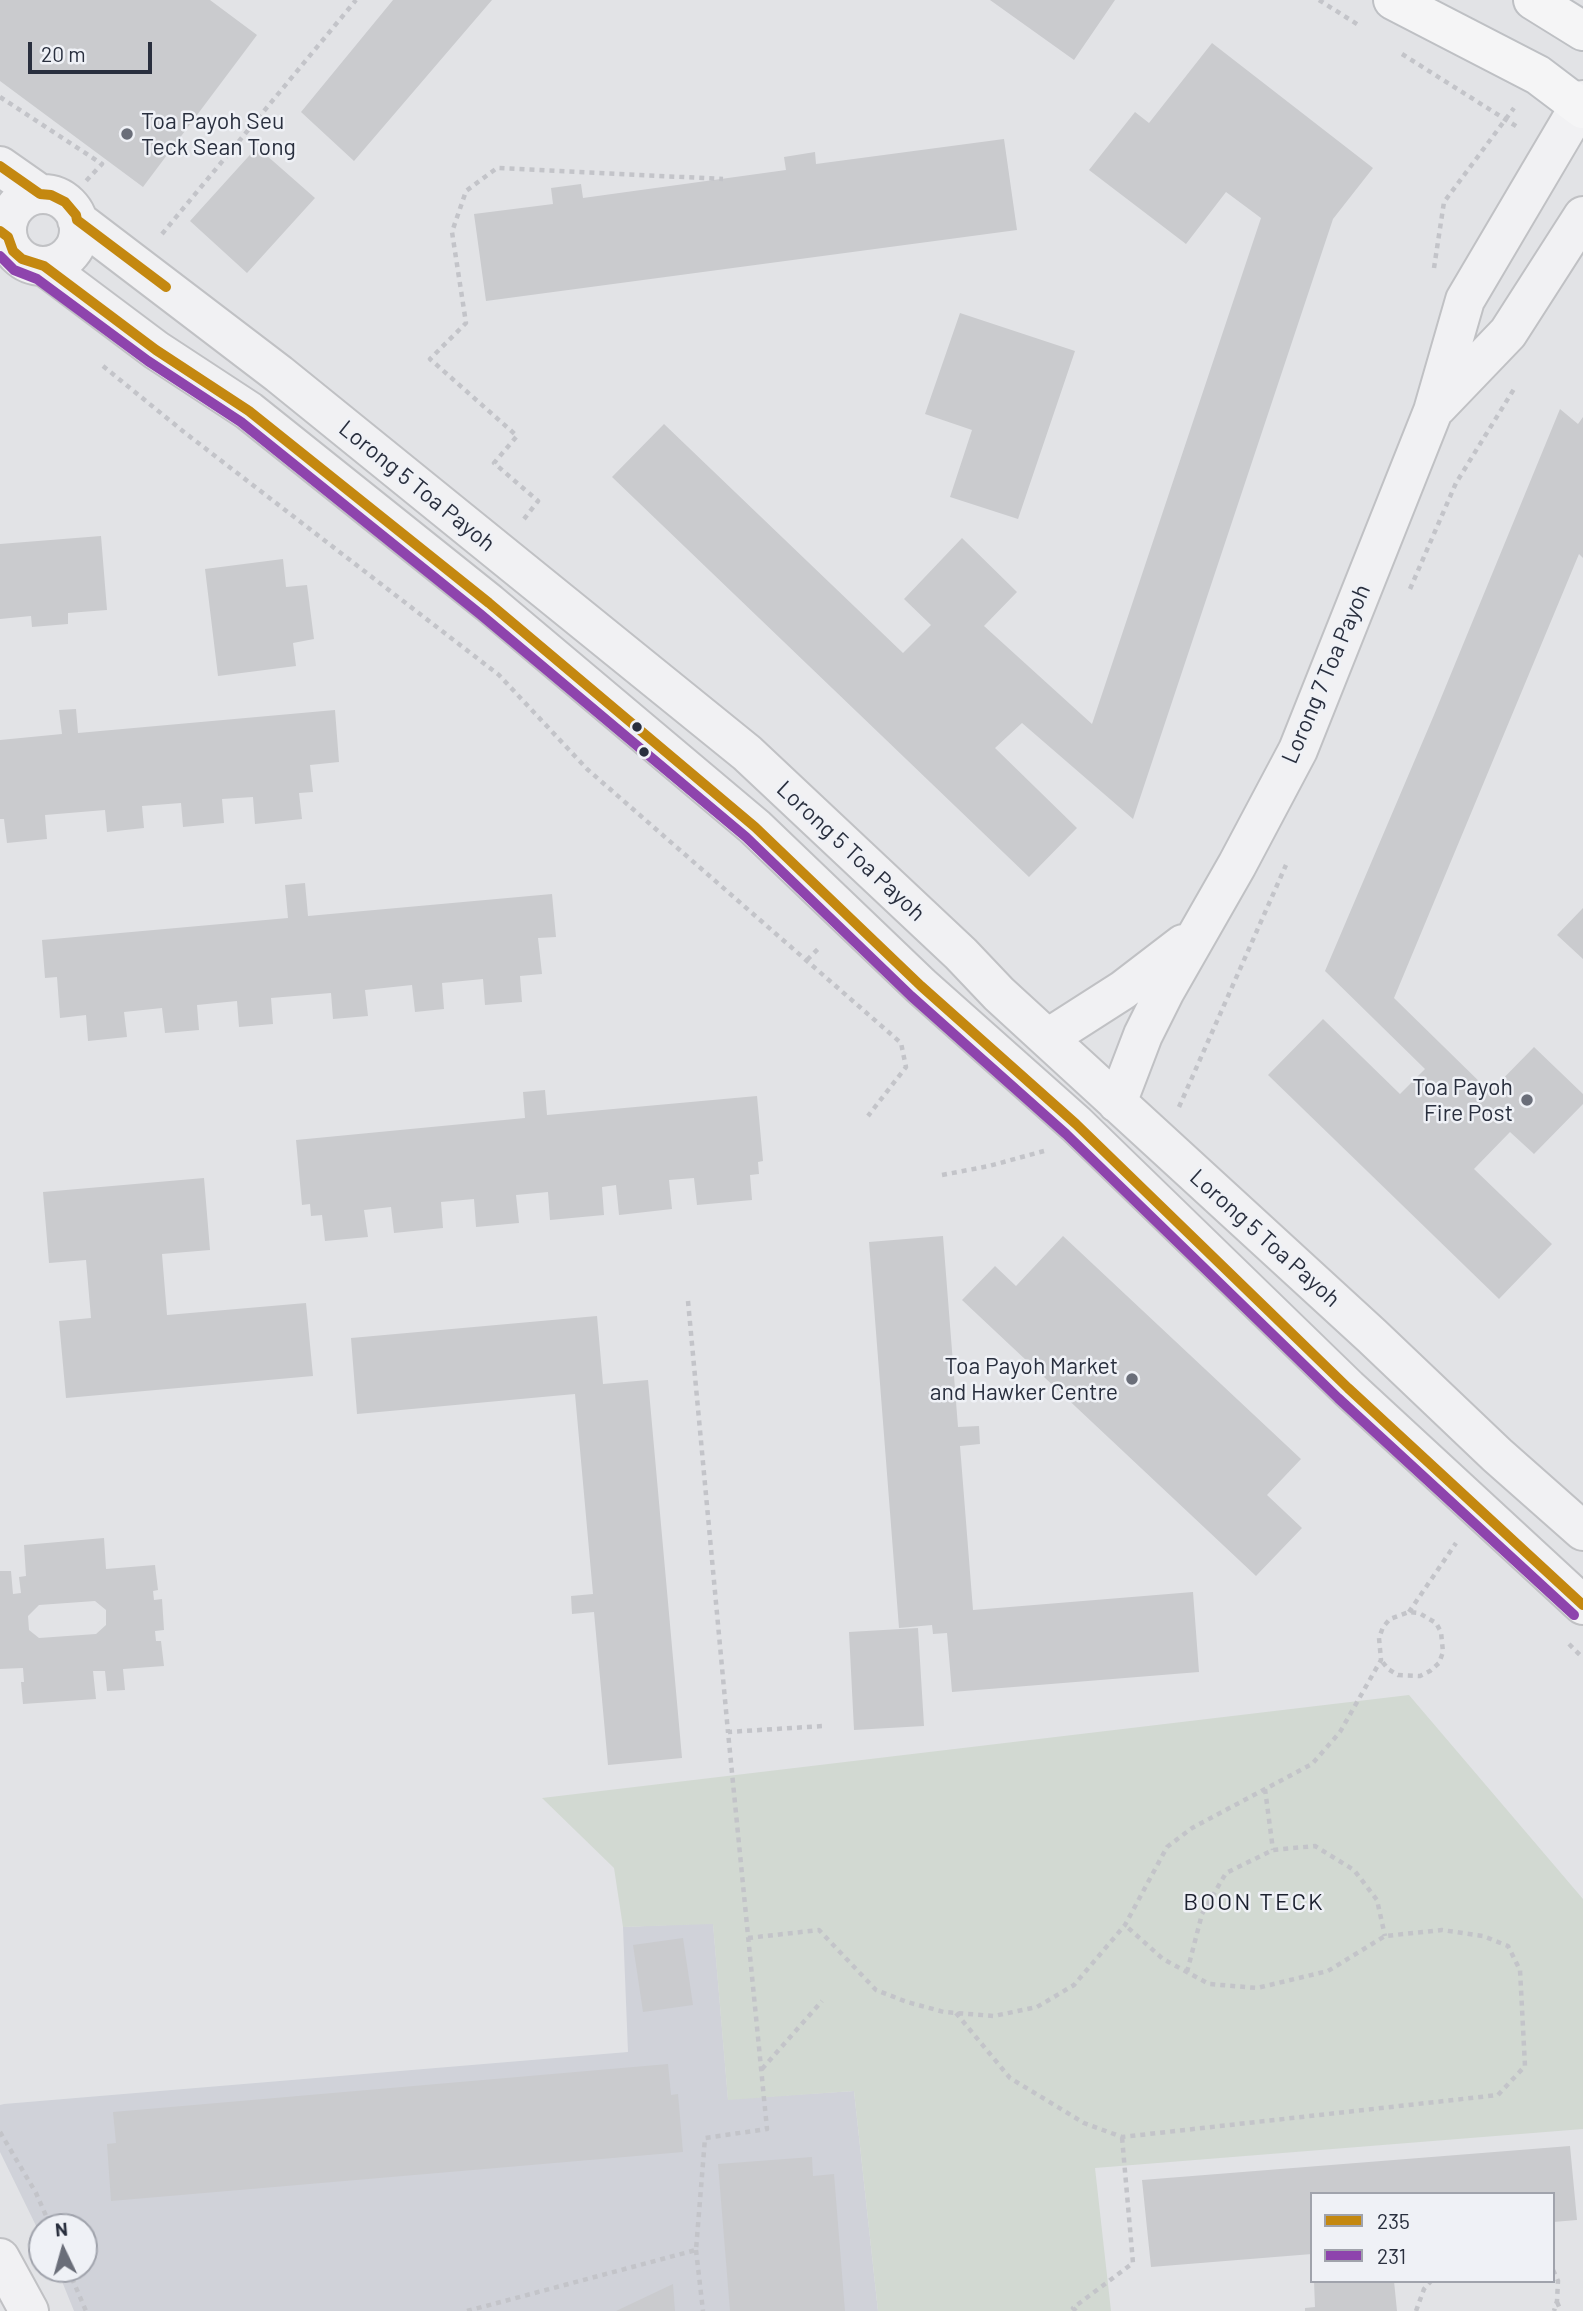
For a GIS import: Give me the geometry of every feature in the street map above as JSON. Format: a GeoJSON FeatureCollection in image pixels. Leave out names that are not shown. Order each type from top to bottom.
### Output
{"type":"FeatureCollection","features":[{"type":"Feature","properties":{"kind":"main road"},"geometry":{"type":"LineString","coordinates":[[1393,0],[1538,75],[1582,105]]}},
{"type":"Feature","properties":{"kind":"main road"},"geometry":{"type":"LineString","coordinates":[[1533,0],[1583,31]]}},
{"type":"Feature","properties":{"kind":"street","name":"Lorong 7 Toa Payoh"},"geometry":{"type":"LineString","coordinates":[[1117,1103],[1143,1035],[1297,750],[1433,411],[1465,300],[1582,105]]}},
{"type":"Feature","properties":{"kind":"street","name":"Lorong 5 Toa Payoh"},"geometry":{"type":"LineString","coordinates":[[0,166],[61,206],[279,374],[747,753],[1117,1103],[1372,1336],[1497,1455],[1583,1531]]}},
{"type":"Feature","properties":{"kind":"street","name":"Lorong 5 Toa Payoh"},"geometry":{"type":"LineString","coordinates":[[61,206],[21,201],[14,209],[4,234],[13,251],[22,259],[44,266],[156,350],[249,411],[489,603],[755,827],[921,986],[1076,1124],[1348,1388],[1583,1605]]}},
{"type":"Feature","properties":{"kind":"street"},"geometry":{"type":"LineString","coordinates":[[44,266],[55,264],[72,251],[78,239],[61,206]]}},
{"type":"Feature","properties":{"kind":"street","name":"Lorong 7 Toa Payoh"},"geometry":{"type":"LineString","coordinates":[[1433,411],[1508,333],[1583,216]]}},
{"type":"Feature","properties":{"kind":"street","name":"Lorong 7 Toa Payoh"},"geometry":{"type":"LineString","coordinates":[[1048,1038],[1153,969],[1173,954],[1199,928]]}},
{"type":"Feature","properties":{"kind":"street"},"geometry":{"type":"LineString","coordinates":[[0,2258],[29,2311]]}},
{"type":"Feature","properties":{"kind":"path"},"geometry":{"type":"LineString","coordinates":[[137,264],[356,0]]}},
{"type":"Feature","properties":{"kind":"path"},"geometry":{"type":"LineString","coordinates":[[1319,0],[1366,30]]}},
{"type":"Feature","properties":{"kind":"path"},"geometry":{"type":"LineString","coordinates":[[1401,53],[1505,121],[1444,202],[1432,278]]}},
{"type":"Feature","properties":{"kind":"path"},"geometry":{"type":"LineString","coordinates":[[0,97],[102,164],[61,206]]}},
{"type":"Feature","properties":{"kind":"path"},"geometry":{"type":"LineString","coordinates":[[524,519],[538,501],[494,463],[517,436],[430,359],[466,323],[452,232],[466,191],[497,168],[723,179]]}},
{"type":"Feature","properties":{"kind":"path"},"geometry":{"type":"LineString","coordinates":[[97,360],[184,432],[499,675],[587,769],[901,1043],[906,1067],[867,1116]]}},
{"type":"Feature","properties":{"kind":"path"},"geometry":{"type":"LineString","coordinates":[[688,1301],[767,2129],[705,2138],[696,2250],[703,2311]]}},
{"type":"Feature","properties":{"kind":"path"},"geometry":{"type":"LineString","coordinates":[[1409,1612],[1459,1539]]}},
{"type":"Feature","properties":{"kind":"path"},"geometry":{"type":"LineString","coordinates":[[1409,1612],[1428,1617],[1441,1632],[1443,1652],[1439,1663],[1420,1676],[1398,1675],[1388,1669],[1381,1660],[1379,1638],[1382,1627],[1390,1619],[1409,1612]]}},
{"type":"Feature","properties":{"kind":"path"},"geometry":{"type":"LineString","coordinates":[[748,1938],[819,1930],[876,1990],[907,2003],[956,2013],[994,2016],[1037,2007],[1074,1985],[1125,1925],[1167,1847],[1192,1828],[1312,1764],[1340,1732],[1381,1660]]}},
{"type":"Feature","properties":{"kind":"path"},"geometry":{"type":"LineString","coordinates":[[728,1732],[824,1726]]}},
{"type":"Feature","properties":{"kind":"path"},"geometry":{"type":"LineString","coordinates":[[1265,1788],[1273,1850]]}},
{"type":"Feature","properties":{"kind":"path"},"geometry":{"type":"LineString","coordinates":[[1187,1972],[1202,1914],[1226,1873],[1273,1850],[1315,1846],[1354,1870],[1377,1900],[1385,1937]]}},
{"type":"Feature","properties":{"kind":"path"},"geometry":{"type":"LineString","coordinates":[[956,2013],[1010,2078],[1084,2123],[1122,2137],[1498,2095],[1525,2066],[1520,1970],[1508,1947],[1483,1936],[1442,1930],[1385,1937],[1328,1971],[1257,1988],[1209,1984],[1163,1959],[1125,1925]]}},
{"type":"Feature","properties":{"kind":"path"},"geometry":{"type":"LineString","coordinates":[[761,2069],[822,2001]]}},
{"type":"Feature","properties":{"kind":"path"},"geometry":{"type":"LineString","coordinates":[[0,2132],[45,2213]]}},
{"type":"Feature","properties":{"kind":"path"},"geometry":{"type":"LineString","coordinates":[[1076,2311],[1073,2308],[1133,2263],[1122,2137]]}},
{"type":"Feature","properties":{"kind":"path"},"geometry":{"type":"LineString","coordinates":[[467,2311],[696,2250]]}},
{"type":"Feature","properties":{"kind":"path"},"geometry":{"type":"LineString","coordinates":[[1554,2311],[1558,2281],[1555,2274]]}},
{"type":"Feature","properties":{"kind":"path"},"geometry":{"type":"LineString","coordinates":[[74,2283],[86,2311]]}},
{"type":"Feature","properties":{"kind":"path"},"geometry":{"type":"LineString","coordinates":[[1416,2311],[1424,2289],[1429,2283]]}},
{"type":"Feature","properties":{"kind":"path"},"geometry":{"type":"LineString","coordinates":[[1557,2301],[1561,2311]]}},
{"type":"Feature","properties":{"kind":"shaded area"},"geometry":{"type":"Polygon","coordinates":[[[1409,1695],[1583,1899],[1583,2129],[1095,2168],[1111,2311],[878,2311],[854,2091],[728,2100],[713,1924],[623,1927],[614,1868],[542,1798],[1409,1695]]]}},
{"type":"Feature","properties":{"kind":"shaded area"},"geometry":{"type":"Polygon","coordinates":[[[713,1923],[728,2099],[854,2091],[878,2311],[74,2311],[63,2283],[98,2283],[98,2213],[30,2213],[0,2152],[0,2105],[628,2052],[623,1927],[713,1923]]]}},
{"type":"Feature","properties":{"kind":"building","name":"Toa Payoh Seu Teck Sean Tong"},"geometry":{"type":"Polygon","coordinates":[[[0,0],[210,0],[257,35],[143,187],[0,81],[0,0]]]}},
{"type":"Feature","properties":{"kind":"building"},"geometry":{"type":"Polygon","coordinates":[[[393,0],[492,0],[354,161],[301,112],[393,0]]]}},
{"type":"Feature","properties":{"kind":"building"},"geometry":{"type":"Polygon","coordinates":[[[990,0],[1115,0],[1074,60],[990,0]]]}},
{"type":"Feature","properties":{"kind":"building"},"geometry":{"type":"Polygon","coordinates":[[[1212,43],[1373,168],[1333,219],[1133,819],[1022,723],[995,748],[1077,828],[1029,877],[612,477],[664,424],[903,653],[931,625],[904,599],[962,538],[1017,592],[984,626],[1092,724],[1261,218],[1226,192],[1186,244],[1089,170],[1135,112],[1149,123],[1212,43]]]}},
{"type":"Feature","properties":{"kind":"building"},"geometry":{"type":"Polygon","coordinates":[[[1004,139],[1017,230],[486,301],[474,214],[553,204],[551,188],[581,184],[583,198],[786,170],[784,157],[815,152],[816,164],[1004,139]]]}},
{"type":"Feature","properties":{"kind":"building"},"geometry":{"type":"Polygon","coordinates":[[[257,147],[315,198],[247,273],[190,221],[257,147]]]}},
{"type":"Feature","properties":{"kind":"building"},"geometry":{"type":"Polygon","coordinates":[[[960,313],[1075,351],[1018,519],[950,497],[972,430],[925,414],[960,313]]]}},
{"type":"Feature","properties":{"kind":"building"},"geometry":{"type":"Polygon","coordinates":[[[1560,409],[1578,424],[1583,417],[1583,558],[1579,554],[1394,998],[1490,1092],[1534,1047],[1583,1094],[1583,1104],[1534,1154],[1510,1132],[1474,1169],[1552,1244],[1499,1299],[1268,1075],[1323,1019],[1400,1094],[1425,1069],[1325,971],[1560,409]]]}},
{"type":"Feature","properties":{"kind":"building"},"geometry":{"type":"Polygon","coordinates":[[[101,536],[107,610],[68,613],[68,624],[32,627],[31,616],[0,619],[0,544],[101,536]]]}},
{"type":"Feature","properties":{"kind":"building"},"geometry":{"type":"Polygon","coordinates":[[[283,559],[286,587],[307,585],[314,639],[293,643],[296,666],[218,676],[205,569],[283,559]]]}},
{"type":"Feature","properties":{"kind":"building"},"geometry":{"type":"Polygon","coordinates":[[[76,709],[78,733],[335,710],[339,762],[310,765],[313,792],[299,793],[302,819],[255,824],[253,797],[222,799],[224,823],[183,827],[181,803],[142,806],[144,828],[107,832],[105,810],[45,815],[47,839],[7,843],[4,819],[0,819],[0,740],[62,734],[59,710],[76,709]]]}},
{"type":"Feature","properties":{"kind":"building"},"geometry":{"type":"Polygon","coordinates":[[[305,883],[308,916],[552,894],[556,937],[538,938],[542,974],[520,976],[522,1002],[485,1005],[483,979],[442,983],[444,1009],[415,1012],[412,985],[365,990],[368,1016],[333,1019],[331,993],[271,998],[273,1024],[239,1027],[237,1001],[197,1005],[199,1030],[165,1033],[162,1008],[124,1012],[127,1037],[88,1041],[86,1015],[60,1018],[57,977],[45,978],[42,940],[288,918],[285,885],[305,883]]]}},
{"type":"Feature","properties":{"kind":"building"},"geometry":{"type":"Polygon","coordinates":[[[1583,908],[1583,959],[1557,935],[1583,908]]]}},
{"type":"Feature","properties":{"kind":"building"},"geometry":{"type":"Polygon","coordinates":[[[545,1090],[547,1115],[757,1096],[763,1161],[758,1162],[759,1174],[750,1175],[752,1200],[697,1205],[694,1178],[669,1180],[672,1209],[619,1215],[616,1185],[602,1187],[604,1215],[550,1220],[548,1192],[516,1195],[519,1223],[476,1227],[474,1199],[441,1202],[443,1228],[394,1233],[391,1207],[364,1210],[368,1237],[325,1241],[322,1215],[311,1216],[310,1204],[302,1205],[296,1140],[525,1118],[523,1092],[545,1090]]]}},
{"type":"Feature","properties":{"kind":"building"},"geometry":{"type":"Polygon","coordinates":[[[204,1178],[210,1250],[162,1254],[167,1315],[306,1303],[313,1376],[66,1398],[59,1321],[91,1318],[86,1260],[49,1263],[43,1192],[204,1178]]]}},
{"type":"Feature","properties":{"kind":"building"},"geometry":{"type":"Polygon","coordinates":[[[943,1236],[958,1427],[979,1426],[980,1444],[960,1446],[973,1610],[1193,1592],[1199,1672],[952,1692],[947,1633],[933,1634],[932,1625],[899,1628],[869,1242],[943,1236]]]}},
{"type":"Feature","properties":{"kind":"building","name":"Toa Payoh Market and Hawker Centre"},"geometry":{"type":"Polygon","coordinates":[[[1063,1236],[1301,1459],[1267,1495],[1302,1528],[1256,1576],[962,1300],[995,1266],[1016,1286],[1063,1236]]]}},
{"type":"Feature","properties":{"kind":"building"},"geometry":{"type":"Polygon","coordinates":[[[597,1316],[603,1384],[648,1380],[682,1758],[608,1765],[594,1612],[572,1614],[571,1596],[593,1594],[575,1394],[357,1414],[351,1338],[597,1316]]]}},
{"type":"Feature","properties":{"kind":"building"},"geometry":{"type":"Polygon","coordinates":[[[104,1538],[106,1569],[155,1565],[158,1590],[153,1591],[154,1600],[162,1599],[164,1630],[155,1631],[156,1641],[161,1641],[164,1666],[123,1669],[125,1690],[107,1691],[105,1671],[93,1671],[96,1699],[23,1704],[23,1668],[0,1669],[0,1571],[11,1571],[13,1594],[21,1593],[19,1577],[26,1576],[24,1545],[104,1538]],[[95,1601],[39,1605],[28,1616],[29,1630],[39,1638],[96,1634],[106,1625],[106,1610],[95,1601]]]}},
{"type":"Feature","properties":{"kind":"building"},"geometry":{"type":"Polygon","coordinates":[[[918,1628],[924,1726],[854,1730],[849,1632],[918,1628]]]}},
{"type":"Feature","properties":{"kind":"building"},"geometry":{"type":"Polygon","coordinates":[[[683,1938],[693,2005],[643,2012],[633,1945],[683,1938]]]}},
{"type":"Feature","properties":{"kind":"building"},"geometry":{"type":"Polygon","coordinates":[[[668,2064],[671,2095],[678,2094],[683,2152],[111,2201],[107,2144],[116,2143],[113,2112],[668,2064]]]}},
{"type":"Feature","properties":{"kind":"building"},"geometry":{"type":"Polygon","coordinates":[[[1570,2146],[1577,2220],[1555,2222],[1555,2192],[1310,2192],[1310,2254],[1151,2267],[1142,2180],[1570,2146]]]}},
{"type":"Feature","properties":{"kind":"building"},"geometry":{"type":"Polygon","coordinates":[[[812,2157],[813,2176],[834,2174],[845,2311],[730,2311],[718,2164],[812,2157]]]}},
{"type":"Feature","properties":{"kind":"building"},"geometry":{"type":"Polygon","coordinates":[[[1314,2283],[1394,2283],[1397,2311],[1305,2311],[1305,2308],[1315,2307],[1314,2283]]]}},
{"type":"Feature","properties":{"kind":"building"},"geometry":{"type":"Polygon","coordinates":[[[673,2284],[675,2311],[616,2311],[673,2284]]]}},
{"type":"Feature","properties":{"kind":"transit line","name":"235"},"geometry":{"type":"LineString","coordinates":[[0,166],[40,194],[51,195],[65,202],[77,220],[166,287]]}},
{"type":"Feature","properties":{"kind":"transit line","name":"235"},"geometry":{"type":"LineString","coordinates":[[0,231],[8,237],[13,251],[22,259],[44,266],[156,350],[249,411],[489,603],[755,827],[921,986],[1076,1124],[1348,1388],[1583,1605]]}},
{"type":"Feature","properties":{"kind":"transit line","name":"231"},"geometry":{"type":"LineString","coordinates":[[0,256],[14,270],[37,279],[148,361],[241,422],[480,614],[746,837],[911,996],[1066,1134],[1338,1398],[1574,1615]]}},
{"type":"Feature","properties":{"kind":"place","name":"Toa Payoh Seu Teck Sean Tong"},"geometry":{"type":"Point","coordinates":[127,134]}},
{"type":"Feature","properties":{"kind":"place","name":"Toa Payoh Fire Post"},"geometry":{"type":"Point","coordinates":[1527,1100]}},
{"type":"Feature","properties":{"kind":"place","name":"Toa Payoh Market and Hawker Centre"},"geometry":{"type":"Point","coordinates":[1132,1379]}},
{"type":"Feature","properties":{"kind":"district","name":"BOON TECK"},"geometry":{"type":"Point","coordinates":[1254,1902]}}]}
